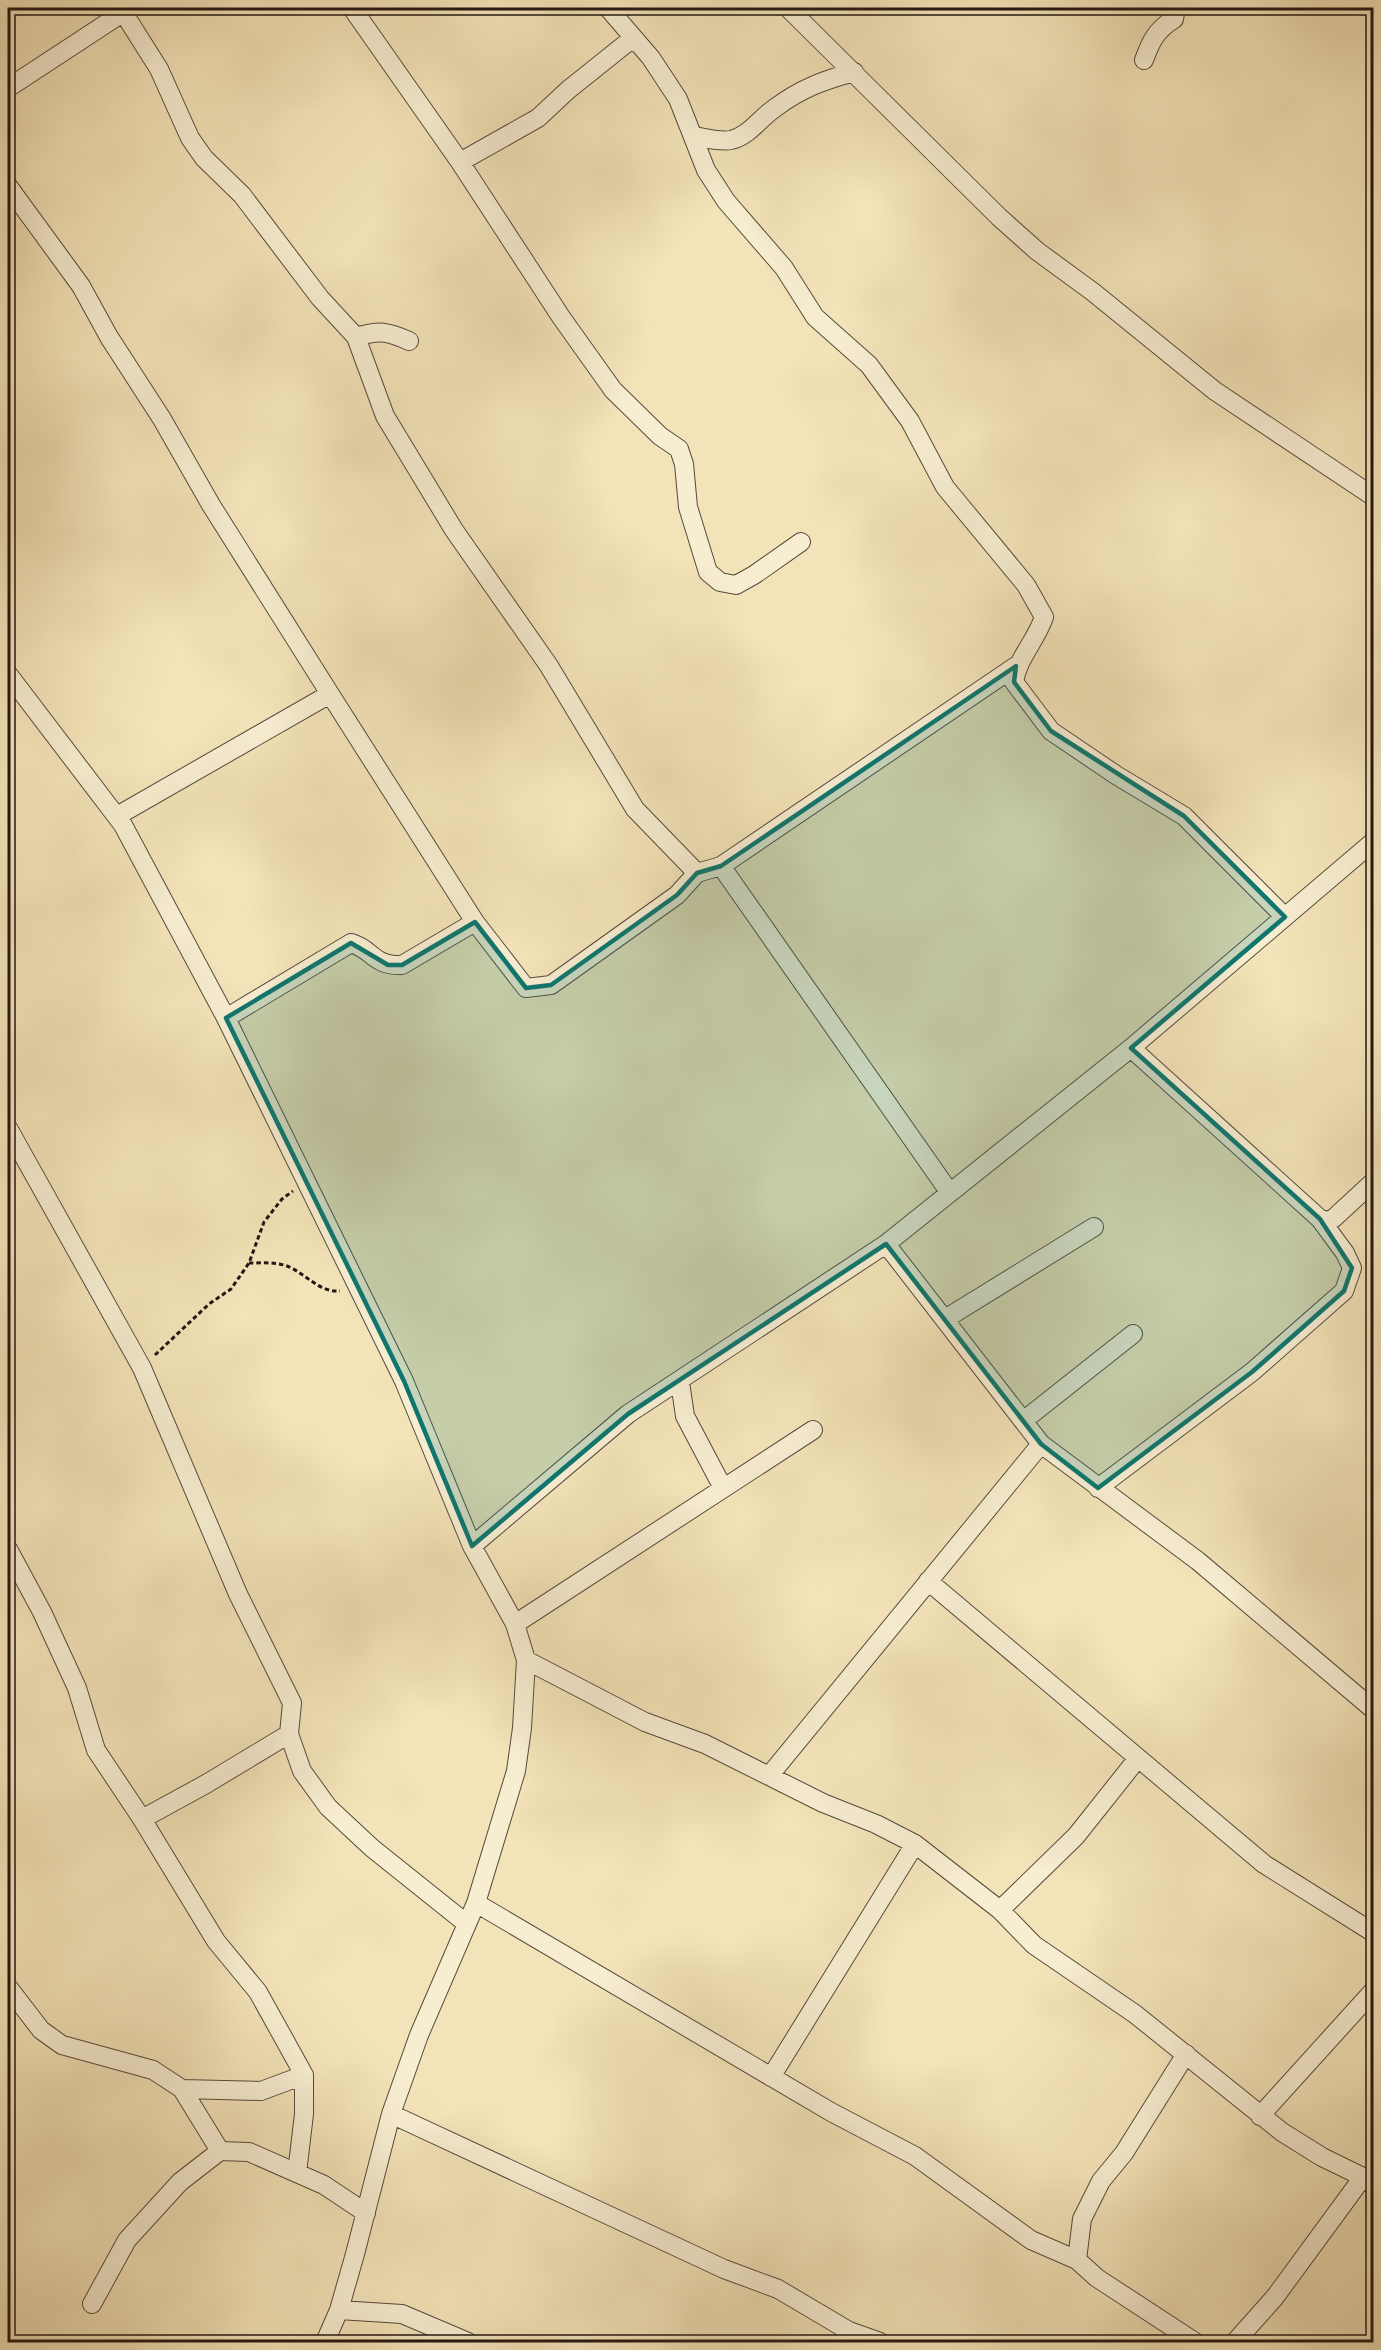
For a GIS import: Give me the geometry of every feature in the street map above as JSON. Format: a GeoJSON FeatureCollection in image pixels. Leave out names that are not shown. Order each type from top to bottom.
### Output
{"type":"FeatureCollection","features":[{"type":"Feature","properties":{"kind":"street"},"geometry":{"type":"LineString","coordinates":[[352,8],[460,162],[561,317],[613,390],[660,436],[679,449],[684,464],[688,507],[708,572],[720,582],[736,585],[801,542]]}},
{"type":"Feature","properties":{"kind":"street"},"geometry":{"type":"LineString","coordinates":[[8,186],[81,286],[109,337],[162,418],[216,515],[475,922],[526,988],[551,985],[677,895],[697,873],[721,866],[1016,666],[1038,634],[1044,617],[1026,585],[945,487],[910,421],[869,365],[816,317],[784,268],[726,201],[706,170],[678,99],[651,58],[608,8]]}},
{"type":"Feature","properties":{"kind":"street"},"geometry":{"type":"LineString","coordinates":[[788,8],[999,217],[1037,251],[1093,292],[1215,391],[1374,497]]}},
{"type":"Feature","properties":{"kind":"street"},"geometry":{"type":"LineString","coordinates":[[1144,60],[1151,39],[1162,26],[1174,19],[1176,8]]}},
{"type":"Feature","properties":{"kind":"street"},"geometry":{"type":"LineString","coordinates":[[8,88],[127,10],[159,69],[190,138],[204,158],[242,195],[320,298],[356,337],[385,416],[454,530],[549,666],[635,809],[697,873]]}},
{"type":"Feature","properties":{"kind":"street"},"geometry":{"type":"LineString","coordinates":[[460,162],[538,118],[568,90],[633,38]]}},
{"type":"Feature","properties":{"kind":"street"},"geometry":{"type":"LineString","coordinates":[[822,80],[831,50]]}},
{"type":"Feature","properties":{"kind":"street"},"geometry":{"type":"LineString","coordinates":[[694,136],[724,141],[743,135],[803,88],[822,80],[854,72]]}},
{"type":"Feature","properties":{"kind":"street"},"geometry":{"type":"LineString","coordinates":[[356,337],[374,332],[391,333],[409,341]]}},
{"type":"Feature","properties":{"kind":"street"},"geometry":{"type":"LineString","coordinates":[[1016,666],[1014,682],[1051,731],[1116,775],[1184,816],[1285,917]]}},
{"type":"Feature","properties":{"kind":"street"},"geometry":{"type":"LineString","coordinates":[[8,674],[117,816],[226,1018],[357,1281],[404,1381],[472,1546],[515,1624],[526,1660],[522,1728],[516,1771],[476,1903],[419,2035],[391,2114],[339,2310],[325,2343]]}},
{"type":"Feature","properties":{"kind":"street"},"geometry":{"type":"LineString","coordinates":[[117,816],[330,694]]}},
{"type":"Feature","properties":{"kind":"street"},"geometry":{"type":"LineString","coordinates":[[472,1546],[628,1414],[680,1382],[886,1244],[1131,1048],[1374,841]]}},
{"type":"Feature","properties":{"kind":"street"},"geometry":{"type":"LineString","coordinates":[[721,866],[950,1193]]}},
{"type":"Feature","properties":{"kind":"street"},"geometry":{"type":"LineString","coordinates":[[226,1018],[351,943],[388,965],[402,965],[475,922]]}},
{"type":"Feature","properties":{"kind":"street"},"geometry":{"type":"LineString","coordinates":[[1098,1488],[1252,1372],[1344,1291],[1353,1268],[1320,1219],[1131,1048]]}},
{"type":"Feature","properties":{"kind":"street"},"geometry":{"type":"LineString","coordinates":[[8,1128],[142,1368],[238,1594],[292,1703],[289,1734],[302,1772],[328,1807],[372,1848],[467,1924]]}},
{"type":"Feature","properties":{"kind":"street"},"geometry":{"type":"LineString","coordinates":[[1320,1219],[1328,1221],[1334,1218],[1374,1181]]}},
{"type":"Feature","properties":{"kind":"street"},"geometry":{"type":"LineString","coordinates":[[945,1319],[1094,1227]]}},
{"type":"Feature","properties":{"kind":"street"},"geometry":{"type":"LineString","coordinates":[[886,1244],[1041,1444],[1198,1561],[1374,1710]]}},
{"type":"Feature","properties":{"kind":"street"},"geometry":{"type":"LineString","coordinates":[[1023,1421],[1134,1334]]}},
{"type":"Feature","properties":{"kind":"street"},"geometry":{"type":"LineString","coordinates":[[680,1382],[685,1416],[723,1488]]}},
{"type":"Feature","properties":{"kind":"street"},"geometry":{"type":"LineString","coordinates":[[515,1624],[813,1430]]}},
{"type":"Feature","properties":{"kind":"street"},"geometry":{"type":"LineString","coordinates":[[769,1776],[1041,1444]]}},
{"type":"Feature","properties":{"kind":"street"},"geometry":{"type":"LineString","coordinates":[[8,1549],[42,1612],[77,1688],[96,1750],[142,1819],[216,1941],[258,1992],[304,2075],[304,2114],[297,2173]]}},
{"type":"Feature","properties":{"kind":"street"},"geometry":{"type":"LineString","coordinates":[[928,1581],[1264,1864],[1374,1933]]}},
{"type":"Feature","properties":{"kind":"street"},"geometry":{"type":"LineString","coordinates":[[526,1660],[645,1722],[705,1744],[823,1803],[876,1824],[915,1844],[1000,1910],[1034,1945],[1125,2007],[1260,2116],[1322,2157],[1368,2181],[1235,2343]]}},
{"type":"Feature","properties":{"kind":"street"},"geometry":{"type":"LineString","coordinates":[[142,1819],[289,1734]]}},
{"type":"Feature","properties":{"kind":"street"},"geometry":{"type":"LineString","coordinates":[[1000,1910],[1076,1836],[1138,1758]]}},
{"type":"Feature","properties":{"kind":"street"},"geometry":{"type":"LineString","coordinates":[[771,2077],[915,1844]]}},
{"type":"Feature","properties":{"kind":"street"},"geometry":{"type":"LineString","coordinates":[[476,1903],[831,2112],[915,2156],[1030,2240],[1077,2260],[1097,2278],[1194,2343]]}},
{"type":"Feature","properties":{"kind":"street"},"geometry":{"type":"LineString","coordinates":[[8,1987],[41,2030],[62,2045],[153,2070],[182,2090],[220,2151]]}},
{"type":"Feature","properties":{"kind":"street"},"geometry":{"type":"LineString","coordinates":[[1260,2116],[1374,1990]]}},
{"type":"Feature","properties":{"kind":"street"},"geometry":{"type":"LineString","coordinates":[[1077,2260],[1082,2219],[1101,2181],[1124,2153],[1186,2054]]}},
{"type":"Feature","properties":{"kind":"street"},"geometry":{"type":"LineString","coordinates":[[182,2090],[261,2091],[304,2075]]}},
{"type":"Feature","properties":{"kind":"street"},"geometry":{"type":"LineString","coordinates":[[391,2114],[724,2269],[778,2289],[849,2331],[880,2343]]}},
{"type":"Feature","properties":{"kind":"street"},"geometry":{"type":"LineString","coordinates":[[92,2304],[127,2240],[180,2182],[220,2151],[249,2152],[324,2185],[366,2213]]}},
{"type":"Feature","properties":{"kind":"street"},"geometry":{"type":"LineString","coordinates":[[339,2310],[402,2314],[468,2343]]}},
{"type":"Feature","properties":{"kind":"path"},"geometry":{"type":"LineString","coordinates":[[142,1368],[209,1304],[231,1289],[249,1263],[264,1222],[282,1199],[306,1181]]}},
{"type":"Feature","properties":{"kind":"path"},"geometry":{"type":"LineString","coordinates":[[249,1263],[285,1265],[322,1289],[338,1292],[357,1281]]}},
{"type":"Feature","properties":{"kind":"highlighted area"},"geometry":{"type":"Polygon","coordinates":[[[1016,666],[1014,682],[1051,731],[1184,816],[1285,917],[1131,1048],[1320,1219],[1352,1268],[1344,1291],[1252,1372],[1098,1488],[1041,1444],[886,1244],[628,1414],[472,1546],[404,1381],[226,1018],[351,943],[388,965],[402,965],[475,922],[526,988],[551,985],[677,895],[697,873],[721,866],[1016,666]]]}}]}
